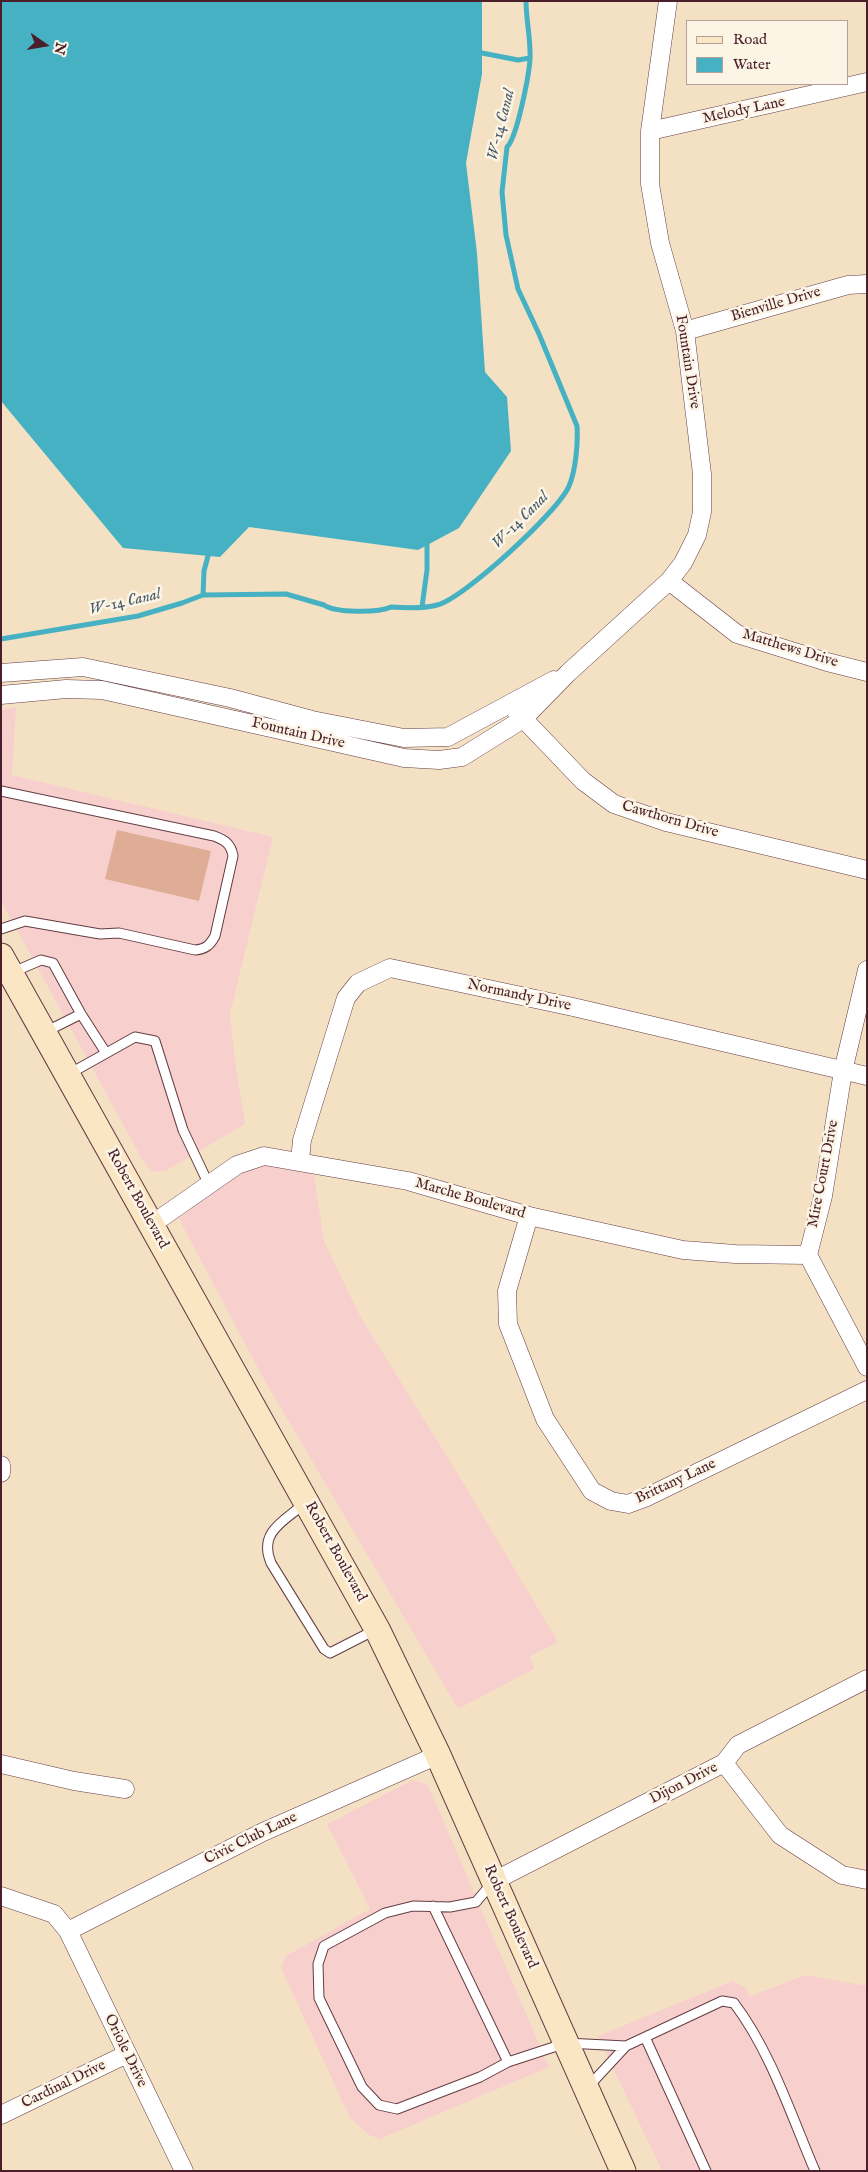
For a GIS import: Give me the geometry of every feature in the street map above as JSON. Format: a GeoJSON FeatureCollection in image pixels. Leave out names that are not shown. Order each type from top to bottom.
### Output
{"type":"FeatureCollection","features":[{"type":"Feature","properties":{"kind":"main road","name":"Robert Boulevard"},"geometry":{"type":"LineString","coordinates":[[6,965],[377,1629],[438,1755],[623,2171]]}},
{"type":"Feature","properties":{"kind":"street","name":"Fountain Drive"},"geometry":{"type":"LineString","coordinates":[[1,673],[84,667],[230,698],[404,758],[439,760],[462,756],[523,719],[568,673],[669,581],[683,563],[697,535],[702,512],[702,474],[685,331],[660,243],[650,184],[650,131],[668,1]]}},
{"type":"Feature","properties":{"kind":"street","name":"Melody Lane"},"geometry":{"type":"LineString","coordinates":[[650,131],[867,82]]}},
{"type":"Feature","properties":{"kind":"street","name":"Bienville Drive"},"geometry":{"type":"LineString","coordinates":[[685,331],[848,285],[867,284]]}},
{"type":"Feature","properties":{"kind":"street","name":"Matthews Drive"},"geometry":{"type":"LineString","coordinates":[[669,581],[737,634],[827,662],[867,672]]}},
{"type":"Feature","properties":{"kind":"street","name":"Fountain Drive"},"geometry":{"type":"LineString","coordinates":[[1,695],[66,689],[102,690],[335,733],[404,738],[448,737],[568,673]]}},
{"type":"Feature","properties":{"kind":"street","name":"Cawthorn Drive"},"geometry":{"type":"LineString","coordinates":[[510,703],[583,781],[614,804],[666,822],[867,870]]}},
{"type":"Feature","properties":{"kind":"street","name":"Normandy Drive"},"geometry":{"type":"LineString","coordinates":[[300,1161],[302,1140],[346,998],[358,983],[390,968],[573,1007],[867,1076]]}},
{"type":"Feature","properties":{"kind":"street","name":"Mire Court Drive"},"geometry":{"type":"LineString","coordinates":[[808,1255],[823,1196],[843,1071],[867,970]]}},
{"type":"Feature","properties":{"kind":"street","name":"Marche Boulevard"},"geometry":{"type":"LineString","coordinates":[[151,1225],[237,1165],[264,1156],[408,1181],[529,1216],[683,1250],[735,1254],[808,1255]]}},
{"type":"Feature","properties":{"kind":"street","name":"Brittany Lane"},"geometry":{"type":"LineString","coordinates":[[529,1216],[507,1291],[508,1324],[545,1419],[592,1491],[598,1495],[611,1501],[628,1504],[647,1497],[867,1390]]}},
{"type":"Feature","properties":{"kind":"street"},"geometry":{"type":"LineString","coordinates":[[808,1255],[867,1367]]}},
{"type":"Feature","properties":{"kind":"street"},"geometry":{"type":"LineString","coordinates":[[1,1465],[1,1473]]}},
{"type":"Feature","properties":{"kind":"street","name":"Dijon Drive"},"geometry":{"type":"LineString","coordinates":[[494,1881],[724,1763],[738,1744],[867,1679]]}},
{"type":"Feature","properties":{"kind":"street","name":"Civic Club Lane"},"geometry":{"type":"LineString","coordinates":[[68,1931],[263,1832],[438,1755]]}},
{"type":"Feature","properties":{"kind":"street"},"geometry":{"type":"LineString","coordinates":[[724,1763],[780,1835],[842,1875],[867,1880]]}},
{"type":"Feature","properties":{"kind":"street"},"geometry":{"type":"LineString","coordinates":[[1,1764],[74,1780],[125,1788]]}},
{"type":"Feature","properties":{"kind":"street","name":"Oriole Drive"},"geometry":{"type":"LineString","coordinates":[[1,1896],[54,1914],[68,1931],[184,2171]]}},
{"type":"Feature","properties":{"kind":"street","name":"Cardinal Drive"},"geometry":{"type":"LineString","coordinates":[[1,2115],[127,2054]]}},
{"type":"Feature","properties":{"kind":"lane"},"geometry":{"type":"LineString","coordinates":[[1,791],[214,836],[231,846],[233,856],[215,936],[209,946],[201,949],[195,950],[119,933],[100,934],[25,921],[1,929]]}},
{"type":"Feature","properties":{"kind":"lane"},"geometry":{"type":"LineString","coordinates":[[6,965],[41,960],[53,962],[81,1014],[106,1053]]}},
{"type":"Feature","properties":{"kind":"lane"},"geometry":{"type":"LineString","coordinates":[[44,1033],[81,1014]]}},
{"type":"Feature","properties":{"kind":"lane"},"geometry":{"type":"LineString","coordinates":[[67,1075],[135,1038],[155,1041],[183,1130],[209,1185]]}},
{"type":"Feature","properties":{"kind":"lane"},"geometry":{"type":"LineString","coordinates":[[307,1502],[273,1530],[268,1540],[266,1551],[271,1563],[324,1649],[330,1653],[377,1629]]}},
{"type":"Feature","properties":{"kind":"lane"},"geometry":{"type":"LineString","coordinates":[[494,1881],[476,1902],[450,1907],[413,1906],[385,1913],[324,1946],[318,1964],[319,1998],[362,2087],[379,2105],[397,2109],[480,2077],[508,2062],[566,2043],[626,2046]]}},
{"type":"Feature","properties":{"kind":"lane"},"geometry":{"type":"LineString","coordinates":[[433,1906],[508,2062]]}},
{"type":"Feature","properties":{"kind":"lane"},"geometry":{"type":"LineString","coordinates":[[586,2088],[626,2046],[722,2001],[734,2003],[744,2016],[772,2068],[816,2171]]}},
{"type":"Feature","properties":{"kind":"lane"},"geometry":{"type":"LineString","coordinates":[[645,2037],[706,2171]]}},
{"type":"Feature","properties":{"kind":"shaded area"},"geometry":{"type":"Polygon","coordinates":[[[16,707],[12,775],[273,837],[230,1014],[245,1124],[167,1170],[153,1172],[144,1163],[1,901],[1,710],[16,707]]]}},
{"type":"Feature","properties":{"kind":"shaded area"},"geometry":{"type":"Polygon","coordinates":[[[262,1164],[300,1169],[314,1175],[324,1241],[360,1316],[464,1484],[558,1642],[530,1656],[534,1669],[458,1709],[261,1374],[179,1219],[202,1198],[239,1172],[262,1164]]]}},
{"type":"Feature","properties":{"kind":"shaded area"},"geometry":{"type":"Polygon","coordinates":[[[413,1780],[428,1785],[549,2067],[380,2139],[369,2135],[350,2118],[281,1968],[286,1956],[370,1909],[327,1824],[413,1780]]]}},
{"type":"Feature","properties":{"kind":"shaded area"},"geometry":{"type":"Polygon","coordinates":[[[806,1975],[867,1986],[867,2171],[662,2171],[598,2036],[733,1981],[745,1987],[750,1996],[806,1975]]]}},
{"type":"Feature","properties":{"kind":"water"},"geometry":{"type":"Polygon","coordinates":[[[1,1],[482,1],[482,74],[466,163],[477,253],[485,372],[507,397],[511,451],[459,528],[418,550],[249,527],[220,557],[123,548],[1,401],[1,1]]]}},
{"type":"Feature","properties":{"kind":"building"},"geometry":{"type":"Polygon","coordinates":[[[117,830],[211,851],[199,901],[105,879],[117,830]]]}},
{"type":"Feature","properties":{"kind":"waterway","name":"W-14 Canal"},"geometry":{"type":"LineString","coordinates":[[1,639],[138,616],[203,595],[286,594],[337,610],[357,611],[391,607],[420,608],[437,605],[450,599],[488,571],[530,533],[562,498],[569,486],[575,464],[577,426],[518,289],[506,235],[502,192],[507,147],[515,132],[529,67],[530,45],[526,1]]}},
{"type":"Feature","properties":{"kind":"waterway"},"geometry":{"type":"LineString","coordinates":[[482,53],[518,60],[530,58]]}},
{"type":"Feature","properties":{"kind":"waterway"},"geometry":{"type":"LineString","coordinates":[[422,607],[427,570],[427,545]]}},
{"type":"Feature","properties":{"kind":"waterway"},"geometry":{"type":"LineString","coordinates":[[203,595],[204,571],[208,556]]}}]}
